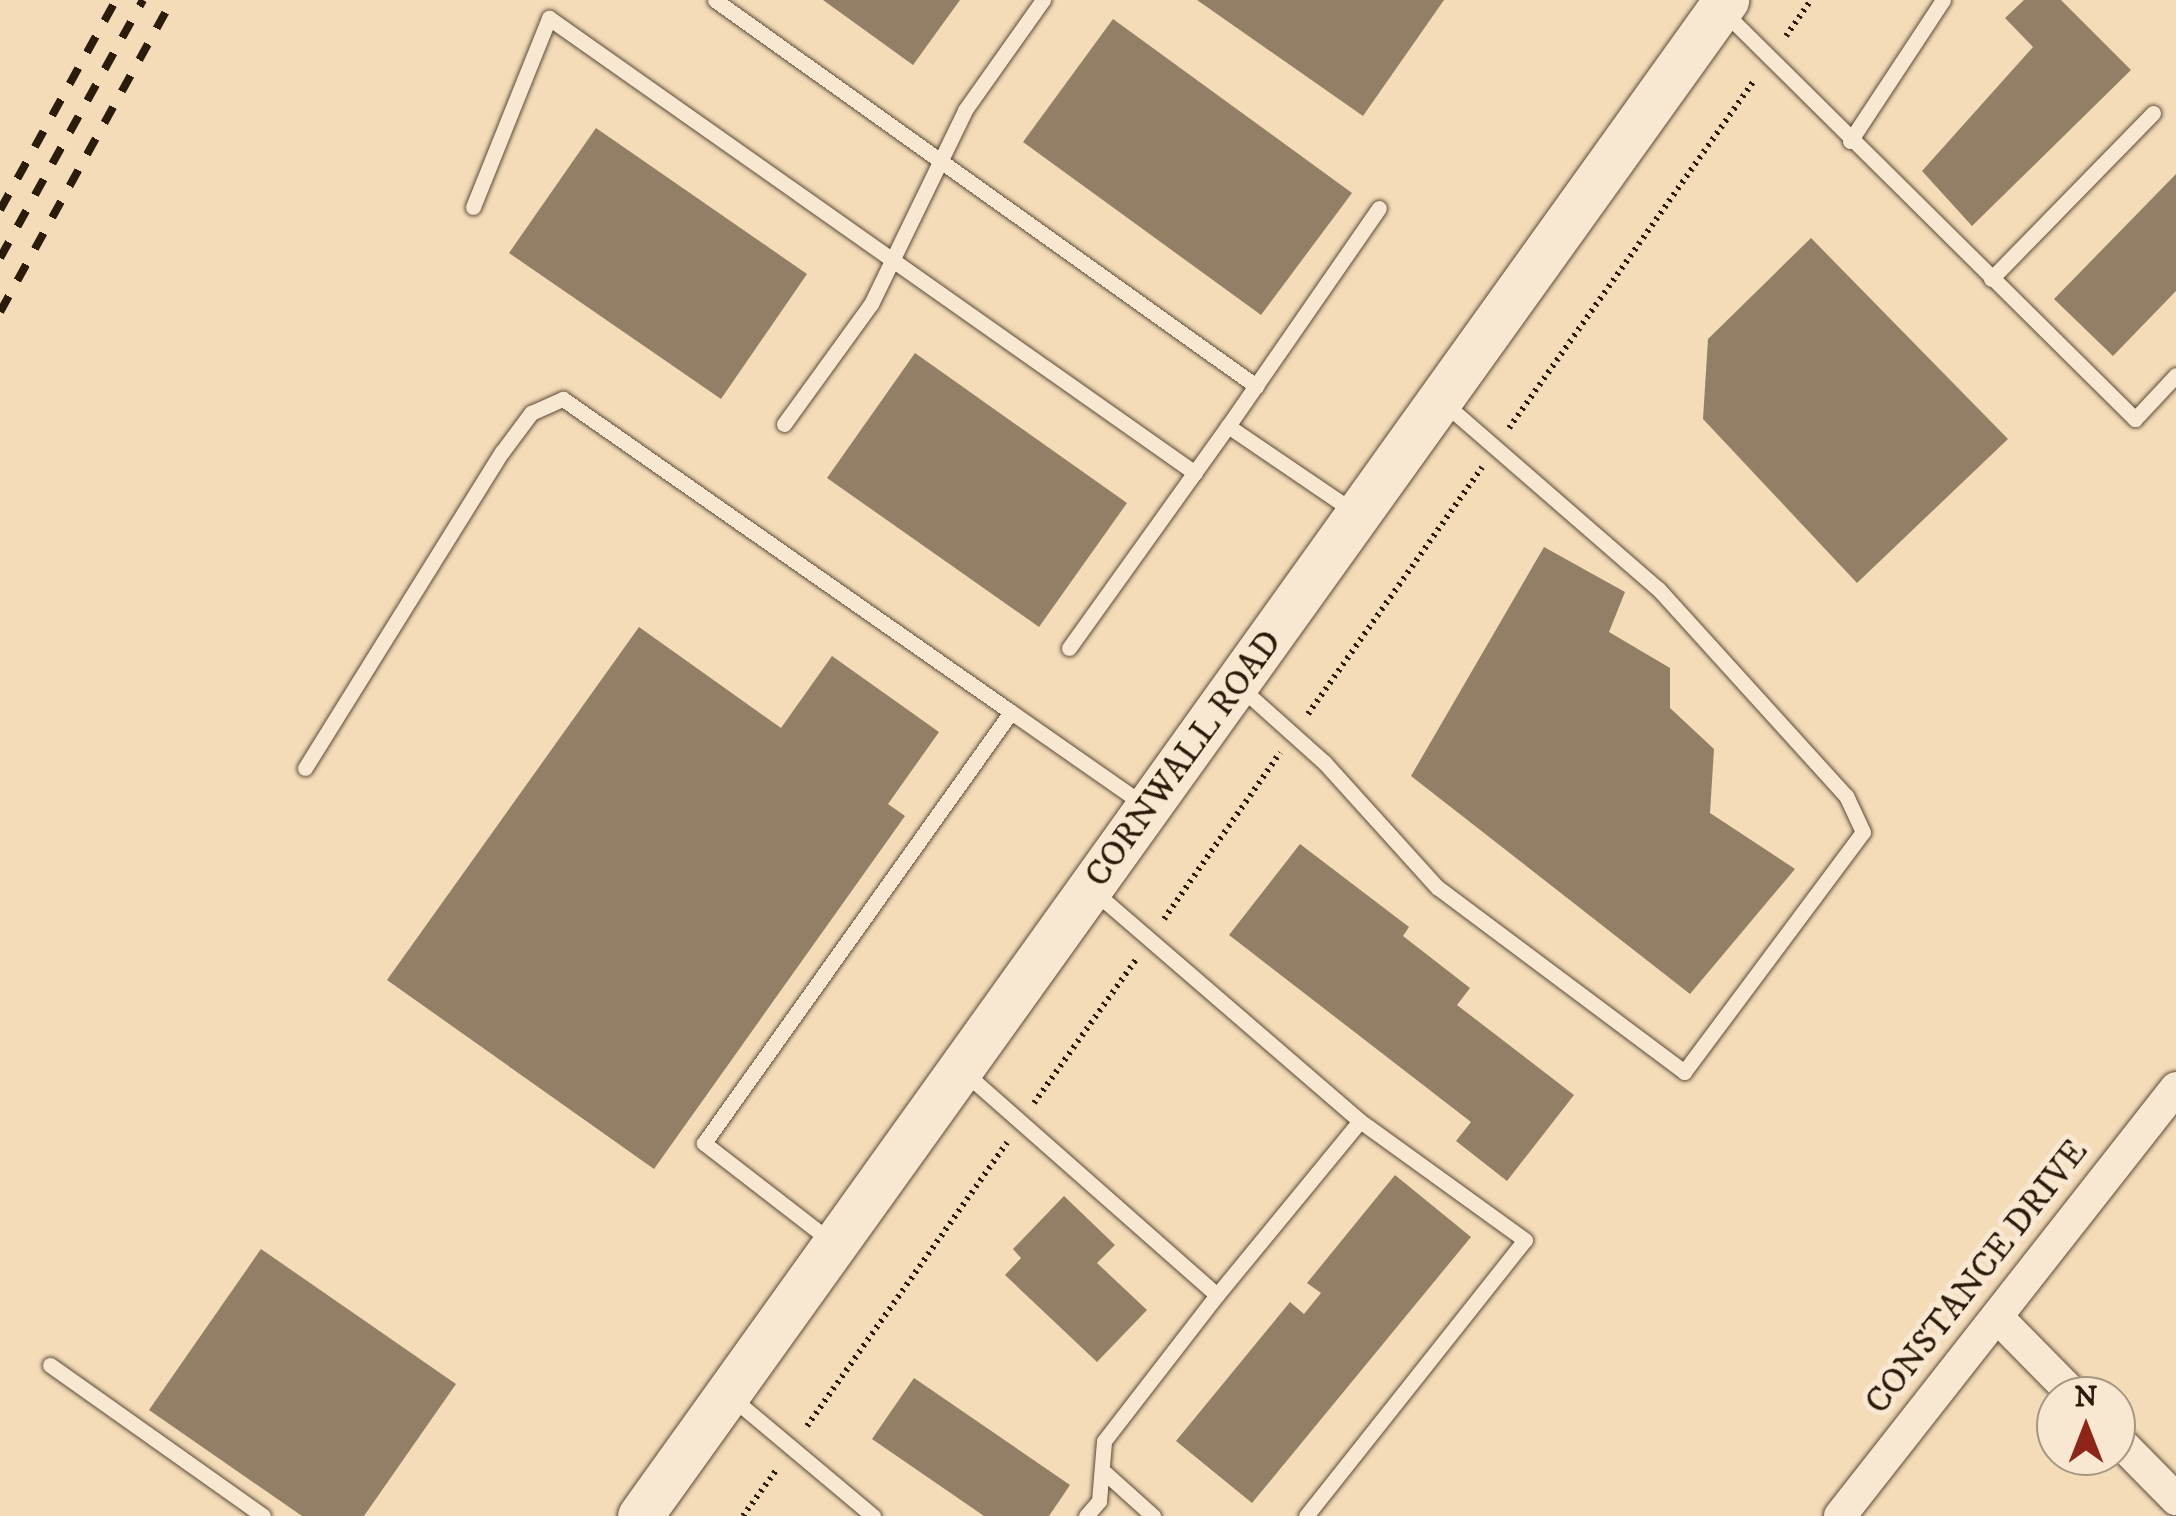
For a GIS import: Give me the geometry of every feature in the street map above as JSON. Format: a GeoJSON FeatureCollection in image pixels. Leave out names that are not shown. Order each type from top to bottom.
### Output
{"type":"FeatureCollection","features":[{"type":"Feature","properties":{"kind":"main road","name":"CORNWALL ROAD"},"geometry":{"type":"LineString","coordinates":[[640,1516],[1723,4]]}},
{"type":"Feature","properties":{"kind":"street","name":"CONSTANCE DRIVE"},"geometry":{"type":"LineString","coordinates":[[1840,1516],[2176,1088]]}},
{"type":"Feature","properties":{"kind":"street"},"geometry":{"type":"LineString","coordinates":[[1997,1317],[2055,1376]]}},
{"type":"Feature","properties":{"kind":"street"},"geometry":{"type":"LineString","coordinates":[[2136,1458],[2176,1499]]}},
{"type":"Feature","properties":{"kind":"lane"},"geometry":{"type":"LineString","coordinates":[[473,208],[556,0]]}},
{"type":"Feature","properties":{"kind":"lane"},"geometry":{"type":"LineString","coordinates":[[715,0],[1256,386]]}},
{"type":"Feature","properties":{"kind":"lane"},"geometry":{"type":"LineString","coordinates":[[784,424],[870,304],[965,110],[1044,0]]}},
{"type":"Feature","properties":{"kind":"lane"},"geometry":{"type":"LineString","coordinates":[[1850,141],[1944,0]]}},
{"type":"Feature","properties":{"kind":"lane"},"geometry":{"type":"LineString","coordinates":[[1723,4],[1850,141],[2134,419],[2176,375]]}},
{"type":"Feature","properties":{"kind":"lane"},"geometry":{"type":"LineString","coordinates":[[549,18],[1195,473]]}},
{"type":"Feature","properties":{"kind":"lane"},"geometry":{"type":"LineString","coordinates":[[1991,279],[2153,112]]}},
{"type":"Feature","properties":{"kind":"lane"},"geometry":{"type":"LineString","coordinates":[[1069,648],[1379,208]]}},
{"type":"Feature","properties":{"kind":"lane"},"geometry":{"type":"LineString","coordinates":[[305,768],[502,452],[530,414],[564,399],[1148,808]]}},
{"type":"Feature","properties":{"kind":"lane"},"geometry":{"type":"LineString","coordinates":[[1237,685],[1324,762],[1437,887],[1684,1072],[1863,832],[1846,796],[1658,589],[1442,400]]}},
{"type":"Feature","properties":{"kind":"lane"},"geometry":{"type":"LineString","coordinates":[[1228,426],[1359,516]]}},
{"type":"Feature","properties":{"kind":"lane"},"geometry":{"type":"LineString","coordinates":[[835,1244],[704,1143],[1011,712]]}},
{"type":"Feature","properties":{"kind":"lane"},"geometry":{"type":"LineString","coordinates":[[1091,888],[1360,1121],[1525,1240],[1306,1516]]}},
{"type":"Feature","properties":{"kind":"lane"},"geometry":{"type":"LineString","coordinates":[[961,1069],[1217,1295]]}},
{"type":"Feature","properties":{"kind":"lane"},"geometry":{"type":"LineString","coordinates":[[1086,1516],[1099,1501],[1104,1441],[1360,1121]]}},
{"type":"Feature","properties":{"kind":"lane"},"geometry":{"type":"LineString","coordinates":[[50,1365],[263,1516]]}},
{"type":"Feature","properties":{"kind":"lane"},"geometry":{"type":"LineString","coordinates":[[728,1394],[872,1516]]}},
{"type":"Feature","properties":{"kind":"lane"},"geometry":{"type":"LineString","coordinates":[[1102,1470],[1153,1516]]}},
{"type":"Feature","properties":{"kind":"building"},"geometry":{"type":"Polygon","coordinates":[[[823,0],[960,0],[913,65],[823,0]]]}},
{"type":"Feature","properties":{"kind":"building"},"geometry":{"type":"Polygon","coordinates":[[[1197,0],[1444,0],[1363,116],[1197,0]]]}},
{"type":"Feature","properties":{"kind":"building"},"geometry":{"type":"Polygon","coordinates":[[[2024,0],[2061,0],[2131,70],[1972,226],[1922,171],[2033,47],[2005,18],[2024,0]]]}},
{"type":"Feature","properties":{"kind":"building"},"geometry":{"type":"Polygon","coordinates":[[[1113,19],[1352,193],[1261,315],[1023,142],[1113,19]]]}},
{"type":"Feature","properties":{"kind":"building"},"geometry":{"type":"Polygon","coordinates":[[[596,128],[807,274],[721,399],[509,253],[596,128]]]}},
{"type":"Feature","properties":{"kind":"building"},"geometry":{"type":"Polygon","coordinates":[[[2176,174],[2176,291],[2113,356],[2054,299],[2176,174]]]}},
{"type":"Feature","properties":{"kind":"building"},"geometry":{"type":"Polygon","coordinates":[[[1811,238],[2008,439],[1857,583],[1703,419],[1708,339],[1811,238]]]}},
{"type":"Feature","properties":{"kind":"building"},"geometry":{"type":"Polygon","coordinates":[[[915,353],[1127,503],[1039,627],[827,478],[915,353]]]}},
{"type":"Feature","properties":{"kind":"building"},"geometry":{"type":"Polygon","coordinates":[[[1544,547],[1625,592],[1609,632],[1670,668],[1670,708],[1714,749],[1710,813],[1795,869],[1690,994],[1411,776],[1544,547]]]}},
{"type":"Feature","properties":{"kind":"building"},"geometry":{"type":"Polygon","coordinates":[[[639,627],[781,728],[832,656],[939,732],[888,804],[905,816],[654,1169],[387,980],[639,627]]]}},
{"type":"Feature","properties":{"kind":"building"},"geometry":{"type":"Polygon","coordinates":[[[1300,844],[1409,927],[1403,936],[1470,988],[1457,1005],[1574,1095],[1507,1181],[1456,1141],[1471,1122],[1229,935],[1300,844]]]}},
{"type":"Feature","properties":{"kind":"building"},"geometry":{"type":"Polygon","coordinates":[[[1395,1175],[1471,1237],[1252,1503],[1176,1441],[1290,1302],[1304,1314],[1321,1293],[1307,1283],[1395,1175]]]}},
{"type":"Feature","properties":{"kind":"building"},"geometry":{"type":"Polygon","coordinates":[[[1064,1196],[1115,1245],[1097,1263],[1147,1310],[1097,1362],[1005,1275],[1021,1258],[1013,1249],[1064,1196]]]}},
{"type":"Feature","properties":{"kind":"building"},"geometry":{"type":"Polygon","coordinates":[[[261,1249],[456,1384],[364,1516],[302,1516],[149,1410],[261,1249]]]}},
{"type":"Feature","properties":{"kind":"building"},"geometry":{"type":"Polygon","coordinates":[[[914,1378],[1070,1485],[1049,1516],[984,1516],[872,1439],[914,1378]]]}},
{"type":"Feature","properties":{"kind":"railway"},"geometry":{"type":"LineString","coordinates":[[0,210],[116,0]]}},
{"type":"Feature","properties":{"kind":"railway"},"geometry":{"type":"LineString","coordinates":[[0,258],[143,0]]}},
{"type":"Feature","properties":{"kind":"railway"},"geometry":{"type":"LineString","coordinates":[[0,312],[172,0]]}}]}
